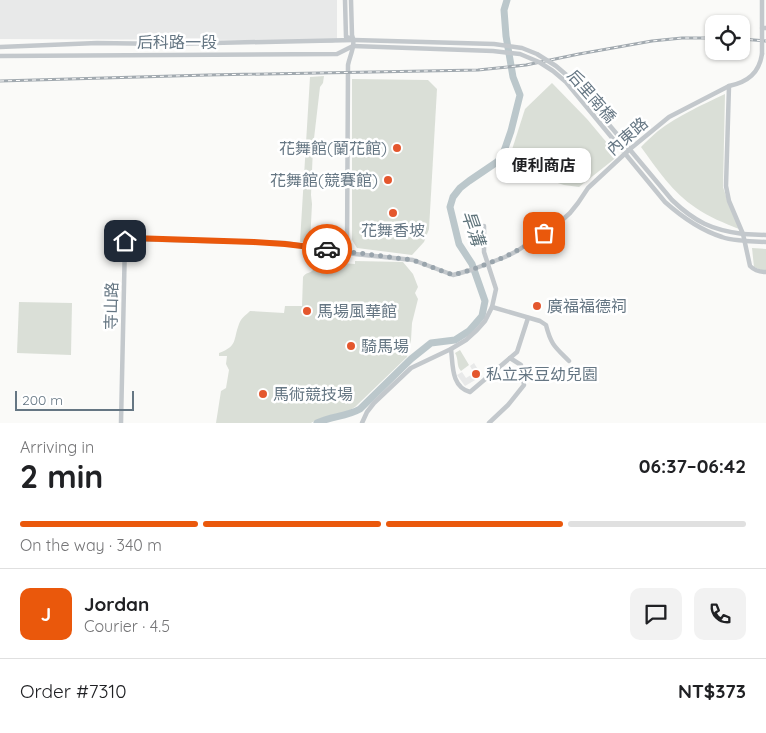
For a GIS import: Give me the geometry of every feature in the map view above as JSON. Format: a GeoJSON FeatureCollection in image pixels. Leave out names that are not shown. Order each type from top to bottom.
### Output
{"type":"FeatureCollection","features":[{"type":"Feature","properties":{"kind":"street"},"geometry":{"type":"LineString","coordinates":[[345,0],[346,36],[354,40]]}},
{"type":"Feature","properties":{"kind":"street"},"geometry":{"type":"LineString","coordinates":[[347,252],[348,65],[354,40],[352,35],[351,0]]}},
{"type":"Feature","properties":{"kind":"street"},"geometry":{"type":"LineString","coordinates":[[762,0],[764,28]]}},
{"type":"Feature","properties":{"kind":"street","name":"內東路"},"geometry":{"type":"LineString","coordinates":[[471,270],[517,251],[560,222],[570,213],[588,188],[630,149],[669,117],[729,86],[740,84],[747,79],[760,65],[764,28]]}},
{"type":"Feature","properties":{"kind":"street","name":"后科路一段"},"geometry":{"type":"LineString","coordinates":[[0,47],[97,43],[169,44],[354,40]]}},
{"type":"Feature","properties":{"kind":"street","name":"后里南橋"},"geometry":{"type":"LineString","coordinates":[[354,40],[494,44],[522,48],[537,54],[570,78],[672,200],[690,217],[710,226],[732,232],[766,235]]}},
{"type":"Feature","properties":{"kind":"street","name":"后科路一段"},"geometry":{"type":"LineString","coordinates":[[0,56],[337,54],[353,46]]}},
{"type":"Feature","properties":{"kind":"street","name":"后里南橋"},"geometry":{"type":"LineString","coordinates":[[353,46],[493,51],[520,54],[538,62],[566,82],[665,202],[683,218],[724,238],[766,242]]}},
{"type":"Feature","properties":{"kind":"street"},"geometry":{"type":"LineString","coordinates":[[729,86],[726,186],[743,234],[750,266],[752,269],[766,272]]}},
{"type":"Feature","properties":{"kind":"street"},"geometry":{"type":"LineString","coordinates":[[362,423],[374,403],[411,368],[452,349],[466,340],[485,321],[492,307],[496,289],[484,252],[484,226]]}},
{"type":"Feature","properties":{"kind":"street","name":"寺山路"},"geometry":{"type":"LineString","coordinates":[[121,423],[125,241],[128,239],[254,242],[307,246],[413,260],[453,275],[471,270]]}},
{"type":"Feature","properties":{"kind":"street"},"geometry":{"type":"LineString","coordinates":[[492,307],[540,321],[546,325],[552,344],[569,361]]}},
{"type":"Feature","properties":{"kind":"street"},"geometry":{"type":"LineString","coordinates":[[452,349],[454,377],[464,390],[470,392],[516,352],[528,318]]}},
{"type":"Feature","properties":{"kind":"street"},"geometry":{"type":"LineString","coordinates":[[489,423],[508,405],[524,385],[521,365],[510,358]]}},
{"type":"Feature","properties":{"kind":"shaded area"},"geometry":{"type":"Polygon","coordinates":[[[0,0],[337,0],[337,39],[332,43],[274,43],[249,40],[0,39],[0,0]]]}},
{"type":"Feature","properties":{"kind":"shaded area"},"geometry":{"type":"Polygon","coordinates":[[[324,76],[320,87],[313,147],[310,243],[300,242],[310,77],[324,76]]]}},
{"type":"Feature","properties":{"kind":"shaded area"},"geometry":{"type":"Polygon","coordinates":[[[352,79],[428,80],[437,89],[429,229],[424,242],[412,255],[357,248],[352,240],[352,79]]]}},
{"type":"Feature","properties":{"kind":"shaded area"},"geometry":{"type":"Polygon","coordinates":[[[552,83],[587,119],[618,156],[579,187],[564,185],[529,174],[508,162],[525,109],[552,83]]]}},
{"type":"Feature","properties":{"kind":"shaded area"},"geometry":{"type":"Polygon","coordinates":[[[725,94],[723,187],[739,229],[711,217],[688,202],[666,180],[641,147],[658,131],[674,120],[725,94]]]}},
{"type":"Feature","properties":{"kind":"shaded area"},"geometry":{"type":"Polygon","coordinates":[[[752,248],[766,249],[766,270],[754,267],[752,248]]]}},
{"type":"Feature","properties":{"kind":"shaded area"},"geometry":{"type":"Polygon","coordinates":[[[317,256],[341,261],[342,263],[355,264],[355,261],[403,262],[413,274],[418,287],[415,293],[418,299],[407,357],[355,407],[345,412],[311,423],[216,423],[221,391],[226,388],[229,370],[226,364],[227,356],[219,356],[219,353],[232,345],[242,318],[250,311],[284,313],[285,306],[302,306],[303,277],[313,270],[317,256]]]}},
{"type":"Feature","properties":{"kind":"shaded area"},"geometry":{"type":"Polygon","coordinates":[[[19,302],[72,303],[71,355],[17,353],[19,302]]]}},
{"type":"Feature","properties":{"kind":"shaded area"},"geometry":{"type":"Polygon","coordinates":[[[460,350],[469,365],[461,371],[455,353],[460,350]]]}},
{"type":"Feature","properties":{"kind":"shaded area","name":"私立采豆幼兒園"},"geometry":{"type":"Polygon","coordinates":[[[474,363],[482,376],[465,386],[457,375],[462,372],[466,378],[474,373],[470,366],[474,363]]]}},
{"type":"Feature","properties":{"kind":"waterway","name":"旱溝"},"geometry":{"type":"LineString","coordinates":[[317,423],[360,409],[411,359],[431,343],[455,340],[469,331],[482,316],[485,301],[472,264],[459,244],[450,207],[453,197],[460,188],[502,157],[511,131],[520,95],[513,77],[506,36],[504,10],[507,0]]}},
{"type":"Feature","properties":{"kind":"railway"},"geometry":{"type":"LineString","coordinates":[[0,81],[478,70],[526,65],[652,41],[705,38]]}},
{"type":"Feature","properties":{"kind":"railway"},"geometry":{"type":"LineString","coordinates":[[750,40],[766,41]]}},
{"type":"Feature","properties":{"kind":"way so far"},"geometry":{"type":"LineString","coordinates":[[327,249],[413,260],[453,275],[505,257],[544,233]]}},
{"type":"Feature","properties":{"kind":"place","name":"花舞館(蘭花館)"},"geometry":{"type":"Point","coordinates":[397,148]}},
{"type":"Feature","properties":{"kind":"place","name":"花舞館(競賽館)"},"geometry":{"type":"Point","coordinates":[388,180]}},
{"type":"Feature","properties":{"kind":"place","name":"花舞香坡"},"geometry":{"type":"Point","coordinates":[393,213]}},
{"type":"Feature","properties":{"kind":"place","name":"便利商店"},"geometry":{"type":"Point","coordinates":[544,233]}},
{"type":"Feature","properties":{"kind":"place","name":"廣福福德祠"},"geometry":{"type":"Point","coordinates":[537,306]}},
{"type":"Feature","properties":{"kind":"place","name":"馬場風華館"},"geometry":{"type":"Point","coordinates":[307,311]}},
{"type":"Feature","properties":{"kind":"place","name":"騎馬場"},"geometry":{"type":"Point","coordinates":[351,346]}},
{"type":"Feature","properties":{"kind":"place","name":"私立采豆幼兒園"},"geometry":{"type":"Point","coordinates":[476,374]}},
{"type":"Feature","properties":{"kind":"place","name":"馬術競技場"},"geometry":{"type":"Point","coordinates":[263,394]}},
{"type":"Feature","properties":{"kind":"route"},"geometry":{"type":"LineString","coordinates":[[125,241],[132,238],[254,242],[327,249]]}}]}
